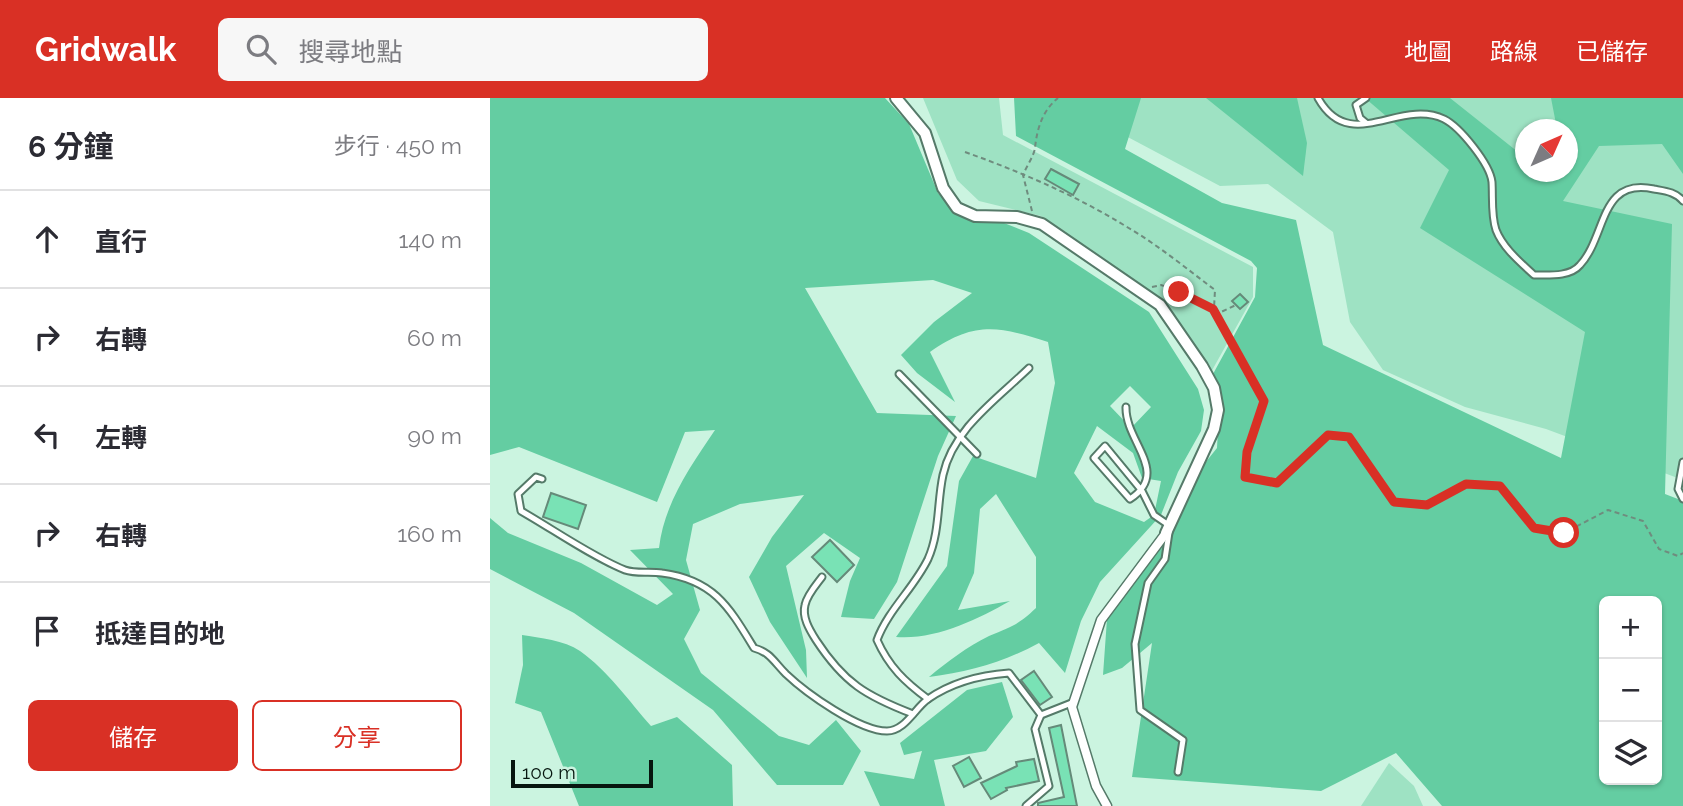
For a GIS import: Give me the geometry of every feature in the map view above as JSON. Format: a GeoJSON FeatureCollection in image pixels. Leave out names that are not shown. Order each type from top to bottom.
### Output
{"type":"FeatureCollection","features":[{"type":"Feature","properties":{"kind":"street"},"geometry":{"type":"LineString","coordinates":[[896,98],[925,134],[943,188],[957,208],[975,216],[1017,217],[1042,224],[1160,305],[1214,388],[1218,410],[1214,429],[1189,477],[1168,529],[1101,620],[1073,702],[1082,743],[1107,806]]}},
{"type":"Feature","properties":{"kind":"lane"},"geometry":{"type":"LineString","coordinates":[[1318,98],[1324,109],[1338,121],[1353,125],[1424,113],[1445,120],[1466,137],[1492,178],[1496,230],[1511,254],[1534,275],[1558,275],[1579,267],[1601,229],[1607,205],[1621,191],[1650,188],[1678,194],[1683,201]]}},
{"type":"Feature","properties":{"kind":"lane"},"geometry":{"type":"LineString","coordinates":[[1366,98],[1356,105],[1360,118],[1366,123]]}},
{"type":"Feature","properties":{"kind":"lane"},"geometry":{"type":"LineString","coordinates":[[928,699],[902,679],[886,660],[877,640],[883,625],[919,578],[929,555],[939,515],[943,474],[960,436],[1029,368]]}},
{"type":"Feature","properties":{"kind":"lane"},"geometry":{"type":"LineString","coordinates":[[899,374],[977,454]]}},
{"type":"Feature","properties":{"kind":"lane"},"geometry":{"type":"LineString","coordinates":[[1126,407],[1125,420],[1145,461],[1147,483],[1142,491],[1130,499],[1094,458],[1105,446],[1142,491],[1154,515],[1168,529],[1165,559],[1149,583],[1135,644],[1140,710],[1183,740],[1178,772]]}},
{"type":"Feature","properties":{"kind":"lane"},"geometry":{"type":"LineString","coordinates":[[1683,462],[1678,489],[1683,499]]}},
{"type":"Feature","properties":{"kind":"lane"},"geometry":{"type":"LineString","coordinates":[[542,479],[536,477],[518,494],[521,511],[626,570],[662,573],[688,579],[711,591],[728,604],[754,648],[767,651],[786,674],[822,702],[870,728],[890,731],[914,714],[928,699],[965,681],[1009,673],[1041,715]]}},
{"type":"Feature","properties":{"kind":"lane"},"geometry":{"type":"LineString","coordinates":[[822,577],[805,602],[804,615],[831,664],[852,685],[881,702],[914,714]]}},
{"type":"Feature","properties":{"kind":"lane"},"geometry":{"type":"LineString","coordinates":[[1026,806],[1049,786],[1035,729],[1041,715],[1073,702]]}},
{"type":"Feature","properties":{"kind":"path"},"geometry":{"type":"LineString","coordinates":[[1034,222],[1023,174],[1035,149],[1035,133],[1049,105],[1058,98]]}},
{"type":"Feature","properties":{"kind":"path"},"geometry":{"type":"LineString","coordinates":[[965,152],[1023,174],[1129,228],[1215,290],[1213,309],[1264,401],[1247,452],[1245,477],[1277,483],[1328,435],[1349,437],[1394,502],[1427,505],[1466,484],[1500,486],[1534,528],[1564,533],[1608,510],[1643,521],[1659,549],[1678,556],[1683,553]]}},
{"type":"Feature","properties":{"kind":"path"},"geometry":{"type":"LineString","coordinates":[[1147,288],[1161,285],[1222,312],[1236,305]]}},
{"type":"Feature","properties":{"kind":"path"},"geometry":{"type":"LineString","coordinates":[[1196,299],[1203,297]]}},
{"type":"Feature","properties":{"kind":"green space"},"geometry":{"type":"Polygon","coordinates":[[[490,98],[885,98],[909,124],[938,193],[956,213],[976,222],[1004,223],[1029,233],[1149,312],[1198,389],[1204,410],[1201,431],[1178,472],[1161,515],[1100,582],[1081,621],[1065,673],[1039,643],[986,665],[929,677],[965,650],[1014,625],[1036,608],[1036,557],[996,494],[980,509],[974,573],[958,610],[1010,601],[970,622],[941,632],[896,637],[947,566],[959,481],[973,456],[1036,478],[1055,383],[1048,342],[1015,332],[987,329],[960,335],[930,352],[955,402],[917,373],[901,355],[934,322],[972,293],[933,280],[805,288],[877,413],[956,416],[938,456],[897,582],[874,619],[841,617],[850,581],[860,558],[824,533],[786,566],[806,650],[807,678],[770,622],[749,577],[772,537],[804,495],[740,504],[693,524],[686,560],[700,610],[684,639],[701,673],[779,736],[809,745],[836,720],[861,751],[843,785],[777,785],[713,710],[574,613],[490,569],[490,518],[508,533],[581,563],[657,605],[673,594],[630,550],[659,548],[672,501],[715,430],[685,432],[657,502],[519,447],[490,455],[490,98]],[[1130,386],[1110,406],[1131,428],[1151,407],[1130,386]],[[1097,426],[1074,473],[1095,502],[1144,522],[1154,515],[1161,481],[1142,478],[1133,453],[1097,426]]]}},
{"type":"Feature","properties":{"kind":"green space"},"geometry":{"type":"Polygon","coordinates":[[[923,98],[999,98],[1003,135],[1253,267],[1253,297],[1210,374],[1163,305],[1140,284],[1041,216],[979,201],[957,180],[923,98]]]}},
{"type":"Feature","properties":{"kind":"green space"},"geometry":{"type":"Polygon","coordinates":[[[1014,98],[1141,98],[1125,149],[1222,203],[1296,220],[1323,345],[1561,458],[1585,332],[1420,228],[1449,170],[1365,98],[1450,98],[1515,150],[1515,182],[1575,182],[1563,201],[1672,224],[1665,494],[1683,501],[1683,806],[1442,806],[1396,753],[1321,791],[1132,777],[1152,643],[1122,668],[1103,675],[1107,619],[1174,528],[1193,478],[1217,448],[1220,390],[1213,374],[1255,297],[1257,268],[1251,261],[1016,136],[1014,98]]]}},
{"type":"Feature","properties":{"kind":"green space"},"geometry":{"type":"Polygon","coordinates":[[[1120,98],[1577,98],[1683,130],[1683,480],[1546,429],[1465,407],[1383,370],[1350,322],[1333,232],[1268,184],[1220,186],[1107,126],[1120,98]]]}},
{"type":"Feature","properties":{"kind":"green space"},"geometry":{"type":"Polygon","coordinates":[[[1206,98],[1297,98],[1307,143],[1303,176],[1206,98]]]}},
{"type":"Feature","properties":{"kind":"green space"},"geometry":{"type":"Polygon","coordinates":[[[1551,98],[1683,98],[1683,174],[1662,144],[1599,146],[1578,178],[1578,119],[1555,119],[1551,98]]]}},
{"type":"Feature","properties":{"kind":"green space"},"geometry":{"type":"Polygon","coordinates":[[[522,635],[559,642],[580,651],[609,676],[651,726],[677,717],[732,765],[733,806],[579,806],[541,712],[515,703],[523,665],[522,635]]]}},
{"type":"Feature","properties":{"kind":"green space"},"geometry":{"type":"Polygon","coordinates":[[[1002,682],[1013,717],[986,751],[934,760],[945,806],[880,806],[864,771],[914,779],[922,751],[904,755],[900,743],[967,690],[1002,682]]]}},
{"type":"Feature","properties":{"kind":"green space"},"geometry":{"type":"Polygon","coordinates":[[[1389,763],[1414,786],[1423,806],[1361,806],[1389,763]]]}},
{"type":"Feature","properties":{"kind":"building"},"geometry":{"type":"Polygon","coordinates":[[[1051,169],[1079,184],[1073,195],[1045,179],[1051,169]]]}},
{"type":"Feature","properties":{"kind":"building"},"geometry":{"type":"Polygon","coordinates":[[[1240,294],[1248,302],[1240,309],[1232,301],[1240,294]]]}},
{"type":"Feature","properties":{"kind":"building"},"geometry":{"type":"Polygon","coordinates":[[[551,493],[586,505],[578,529],[543,517],[551,493]]]}},
{"type":"Feature","properties":{"kind":"building"},"geometry":{"type":"Polygon","coordinates":[[[830,540],[854,565],[837,582],[812,557],[830,540]]]}},
{"type":"Feature","properties":{"kind":"building"},"geometry":{"type":"Polygon","coordinates":[[[1034,671],[1052,697],[1040,705],[1021,680],[1034,671]]]}},
{"type":"Feature","properties":{"kind":"building"},"geometry":{"type":"Polygon","coordinates":[[[1061,725],[1077,806],[1038,806],[1038,803],[1064,797],[1049,728],[1061,725]]]}},
{"type":"Feature","properties":{"kind":"building"},"geometry":{"type":"Polygon","coordinates":[[[969,757],[981,778],[964,787],[953,766],[969,757]]]}},
{"type":"Feature","properties":{"kind":"building"},"geometry":{"type":"Polygon","coordinates":[[[1034,759],[1039,781],[1006,788],[1007,790],[991,799],[981,783],[1017,766],[1016,762],[1034,759]]]}},
{"type":"Feature","properties":{"kind":"route"},"geometry":{"type":"LineString","coordinates":[[1179,292],[1213,309],[1264,401],[1247,452],[1245,477],[1277,483],[1328,435],[1349,437],[1394,502],[1427,505],[1466,484],[1500,486],[1534,528],[1564,533]]}}]}
